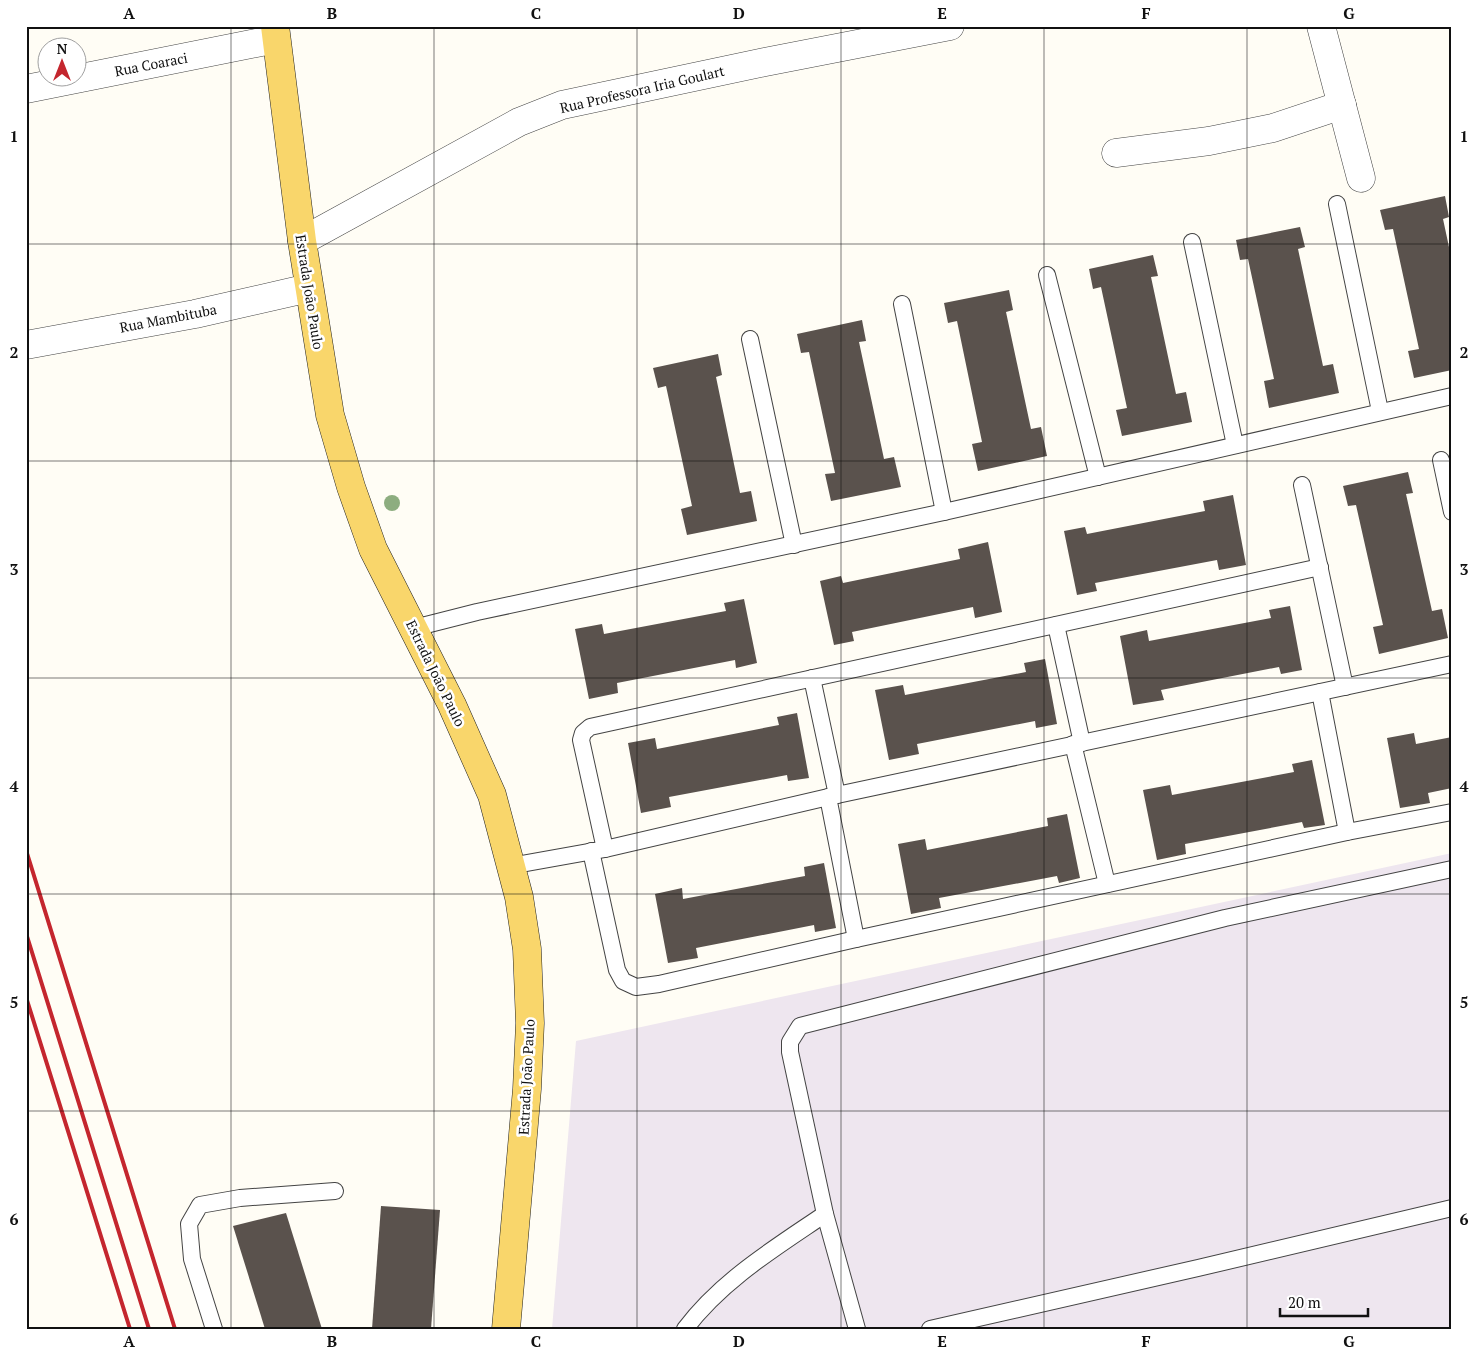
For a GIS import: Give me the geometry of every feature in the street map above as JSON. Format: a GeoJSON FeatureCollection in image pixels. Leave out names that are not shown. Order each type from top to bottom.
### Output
{"type":"FeatureCollection","features":[{"type":"Feature","properties":{"kind":"main road","name":"Estrada João Paulo"},"geometry":{"type":"LineString","coordinates":[[276,32],[302,241],[330,415],[351,487],[373,548],[463,728],[492,795],[519,897],[527,949],[530,1023],[527,1089],[506,1329]]}},
{"type":"Feature","properties":{"kind":"street","name":"Rua Professora Iria Goulart"},"geometry":{"type":"LineString","coordinates":[[302,241],[519,122],[562,105],[756,63],[950,26]]}},
{"type":"Feature","properties":{"kind":"street"},"geometry":{"type":"LineString","coordinates":[[1321,26],[1361,178]]}},
{"type":"Feature","properties":{"kind":"street","name":"Rua Coaraci"},"geometry":{"type":"LineString","coordinates":[[26,89],[276,32]]}},
{"type":"Feature","properties":{"kind":"street"},"geometry":{"type":"LineString","coordinates":[[1116,152],[1209,141],[1273,128],[1342,105]]}},
{"type":"Feature","properties":{"kind":"street","name":"Rua Mambituba"},"geometry":{"type":"LineString","coordinates":[[26,345],[195,314],[309,288]]}},
{"type":"Feature","properties":{"kind":"lane"},"geometry":{"type":"LineString","coordinates":[[1337,204],[1380,411]]}},
{"type":"Feature","properties":{"kind":"lane"},"geometry":{"type":"LineString","coordinates":[[1192,242],[1235,445]]}},
{"type":"Feature","properties":{"kind":"lane"},"geometry":{"type":"LineString","coordinates":[[1047,274],[1098,477]]}},
{"type":"Feature","properties":{"kind":"lane"},"geometry":{"type":"LineString","coordinates":[[902,304],[944,512]]}},
{"type":"Feature","properties":{"kind":"lane"},"geometry":{"type":"LineString","coordinates":[[750,339],[794,545]]}},
{"type":"Feature","properties":{"kind":"lane"},"geometry":{"type":"LineString","coordinates":[[414,628],[487,610],[944,512],[1452,396]]}},
{"type":"Feature","properties":{"kind":"lane"},"geometry":{"type":"LineString","coordinates":[[1441,460],[1452,512]]}},
{"type":"Feature","properties":{"kind":"lane"},"geometry":{"type":"LineString","coordinates":[[1302,485],[1345,687]]}},
{"type":"Feature","properties":{"kind":"lane"},"geometry":{"type":"LineString","coordinates":[[1320,567],[590,727],[583,733],[581,740],[617,970],[623,981],[636,987],[659,984],[1106,884],[1347,832],[1452,812]]}},
{"type":"Feature","properties":{"kind":"lane"},"geometry":{"type":"LineString","coordinates":[[1056,625],[1106,884]]}},
{"type":"Feature","properties":{"kind":"lane"},"geometry":{"type":"LineString","coordinates":[[510,866],[598,850],[832,796],[1452,664]]}},
{"type":"Feature","properties":{"kind":"lane"},"geometry":{"type":"LineString","coordinates":[[812,678],[856,939]]}},
{"type":"Feature","properties":{"kind":"lane"},"geometry":{"type":"LineString","coordinates":[[1320,692],[1347,832]]}},
{"type":"Feature","properties":{"kind":"lane"},"geometry":{"type":"LineString","coordinates":[[857,1329],[825,1214],[790,1052],[790,1042],[800,1026],[1224,918],[1452,869]]}},
{"type":"Feature","properties":{"kind":"lane"},"geometry":{"type":"LineString","coordinates":[[214,1329],[192,1259],[189,1224],[200,1205],[240,1198],[335,1191]]}},
{"type":"Feature","properties":{"kind":"lane"},"geometry":{"type":"LineString","coordinates":[[930,1329],[1452,1208]]}},
{"type":"Feature","properties":{"kind":"lane"},"geometry":{"type":"LineString","coordinates":[[685,1329],[697,1312],[749,1266],[825,1214]]}},
{"type":"Feature","properties":{"kind":"shaded area"},"geometry":{"type":"Polygon","coordinates":[[[1452,853],[1452,1329],[552,1329],[576,1041],[1452,853]]]}},
{"type":"Feature","properties":{"kind":"building"},"geometry":{"type":"Polygon","coordinates":[[[1445,196],[1449,217],[1443,219],[1452,261],[1452,370],[1414,378],[1408,351],[1419,349],[1393,229],[1385,230],[1380,210],[1445,196]]]}},
{"type":"Feature","properties":{"kind":"building"},"geometry":{"type":"Polygon","coordinates":[[[1300,227],[1305,247],[1298,249],[1323,366],[1333,364],[1339,393],[1269,408],[1264,381],[1274,379],[1248,259],[1240,260],[1236,240],[1300,227]]]}},
{"type":"Feature","properties":{"kind":"building"},"geometry":{"type":"Polygon","coordinates":[[[1153,255],[1158,276],[1151,277],[1176,394],[1186,392],[1192,422],[1122,436],[1116,410],[1127,408],[1101,287],[1093,289],[1089,269],[1153,255]]]}},
{"type":"Feature","properties":{"kind":"building"},"geometry":{"type":"Polygon","coordinates":[[[1009,290],[1013,310],[1006,312],[1031,429],[1041,427],[1047,456],[978,471],[972,444],[982,442],[957,321],[948,323],[944,303],[1009,290]]]}},
{"type":"Feature","properties":{"kind":"building"},"geometry":{"type":"Polygon","coordinates":[[[862,320],[866,341],[859,342],[884,459],[894,457],[901,487],[831,501],[825,474],[835,473],[809,352],[801,353],[797,334],[862,320]]]}},
{"type":"Feature","properties":{"kind":"building"},"geometry":{"type":"Polygon","coordinates":[[[718,354],[722,375],[716,377],[740,493],[751,491],[757,521],[687,535],[681,509],[692,506],[666,386],[658,388],[653,368],[718,354]]]}},
{"type":"Feature","properties":{"kind":"building"},"geometry":{"type":"Polygon","coordinates":[[[1408,472],[1413,493],[1406,494],[1432,611],[1442,609],[1448,638],[1379,654],[1373,627],[1383,625],[1356,505],[1348,506],[1343,486],[1408,472]]]}},
{"type":"Feature","properties":{"kind":"building"},"geometry":{"type":"Polygon","coordinates":[[[1233,495],[1246,565],[1219,570],[1217,560],[1095,583],[1097,591],[1077,595],[1064,531],[1085,527],[1087,534],[1205,511],[1203,501],[1233,495]]]}},
{"type":"Feature","properties":{"kind":"building"},"geometry":{"type":"Polygon","coordinates":[[[988,542],[1002,612],[975,618],[973,607],[852,632],[854,641],[834,645],[820,581],[841,576],[843,583],[960,559],[958,549],[988,542]]]}},
{"type":"Feature","properties":{"kind":"building"},"geometry":{"type":"Polygon","coordinates":[[[744,599],[757,663],[736,668],[735,660],[617,683],[618,693],[589,699],[575,629],[602,624],[604,634],[726,611],[724,603],[744,599]]]}},
{"type":"Feature","properties":{"kind":"building"},"geometry":{"type":"Polygon","coordinates":[[[1290,606],[1302,670],[1281,674],[1279,667],[1161,690],[1164,700],[1133,705],[1120,636],[1147,630],[1149,641],[1271,618],[1269,610],[1290,606]]]}},
{"type":"Feature","properties":{"kind":"building"},"geometry":{"type":"Polygon","coordinates":[[[1045,659],[1057,724],[1036,728],[1035,721],[917,744],[919,754],[889,760],[875,690],[903,685],[905,695],[1026,672],[1024,663],[1045,659]]]}},
{"type":"Feature","properties":{"kind":"building"},"geometry":{"type":"Polygon","coordinates":[[[797,713],[809,778],[788,781],[787,775],[669,797],[671,807],[641,813],[628,743],[655,738],[657,749],[779,725],[777,717],[797,713]]]}},
{"type":"Feature","properties":{"kind":"building"},"geometry":{"type":"Polygon","coordinates":[[[1414,733],[1416,744],[1452,737],[1452,788],[1428,793],[1430,803],[1400,808],[1387,738],[1414,733]]]}},
{"type":"Feature","properties":{"kind":"building"},"geometry":{"type":"Polygon","coordinates":[[[1312,760],[1325,825],[1304,828],[1302,822],[1185,844],[1186,854],[1157,860],[1143,790],[1170,785],[1172,795],[1294,772],[1292,764],[1312,760]]]}},
{"type":"Feature","properties":{"kind":"building"},"geometry":{"type":"Polygon","coordinates":[[[1067,814],[1080,878],[1059,883],[1057,876],[939,898],[941,908],[911,914],[898,844],[925,839],[927,850],[1048,826],[1047,818],[1067,814]]]}},
{"type":"Feature","properties":{"kind":"building"},"geometry":{"type":"Polygon","coordinates":[[[824,863],[836,928],[815,932],[814,925],[696,948],[698,958],[668,963],[655,894],[682,888],[683,899],[805,876],[804,867],[824,863]]]}},
{"type":"Feature","properties":{"kind":"building"},"geometry":{"type":"Polygon","coordinates":[[[381,1206],[440,1210],[431,1329],[372,1329],[381,1206]]]}},
{"type":"Feature","properties":{"kind":"building"},"geometry":{"type":"Polygon","coordinates":[[[286,1213],[322,1329],[265,1329],[233,1226],[286,1213]]]}},
{"type":"Feature","properties":{"kind":"railway"},"geometry":{"type":"LineString","coordinates":[[26,850],[175,1329]]}},
{"type":"Feature","properties":{"kind":"railway"},"geometry":{"type":"LineString","coordinates":[[26,933],[149,1329]]}},
{"type":"Feature","properties":{"kind":"railway"},"geometry":{"type":"LineString","coordinates":[[26,997],[130,1329]]}}]}
